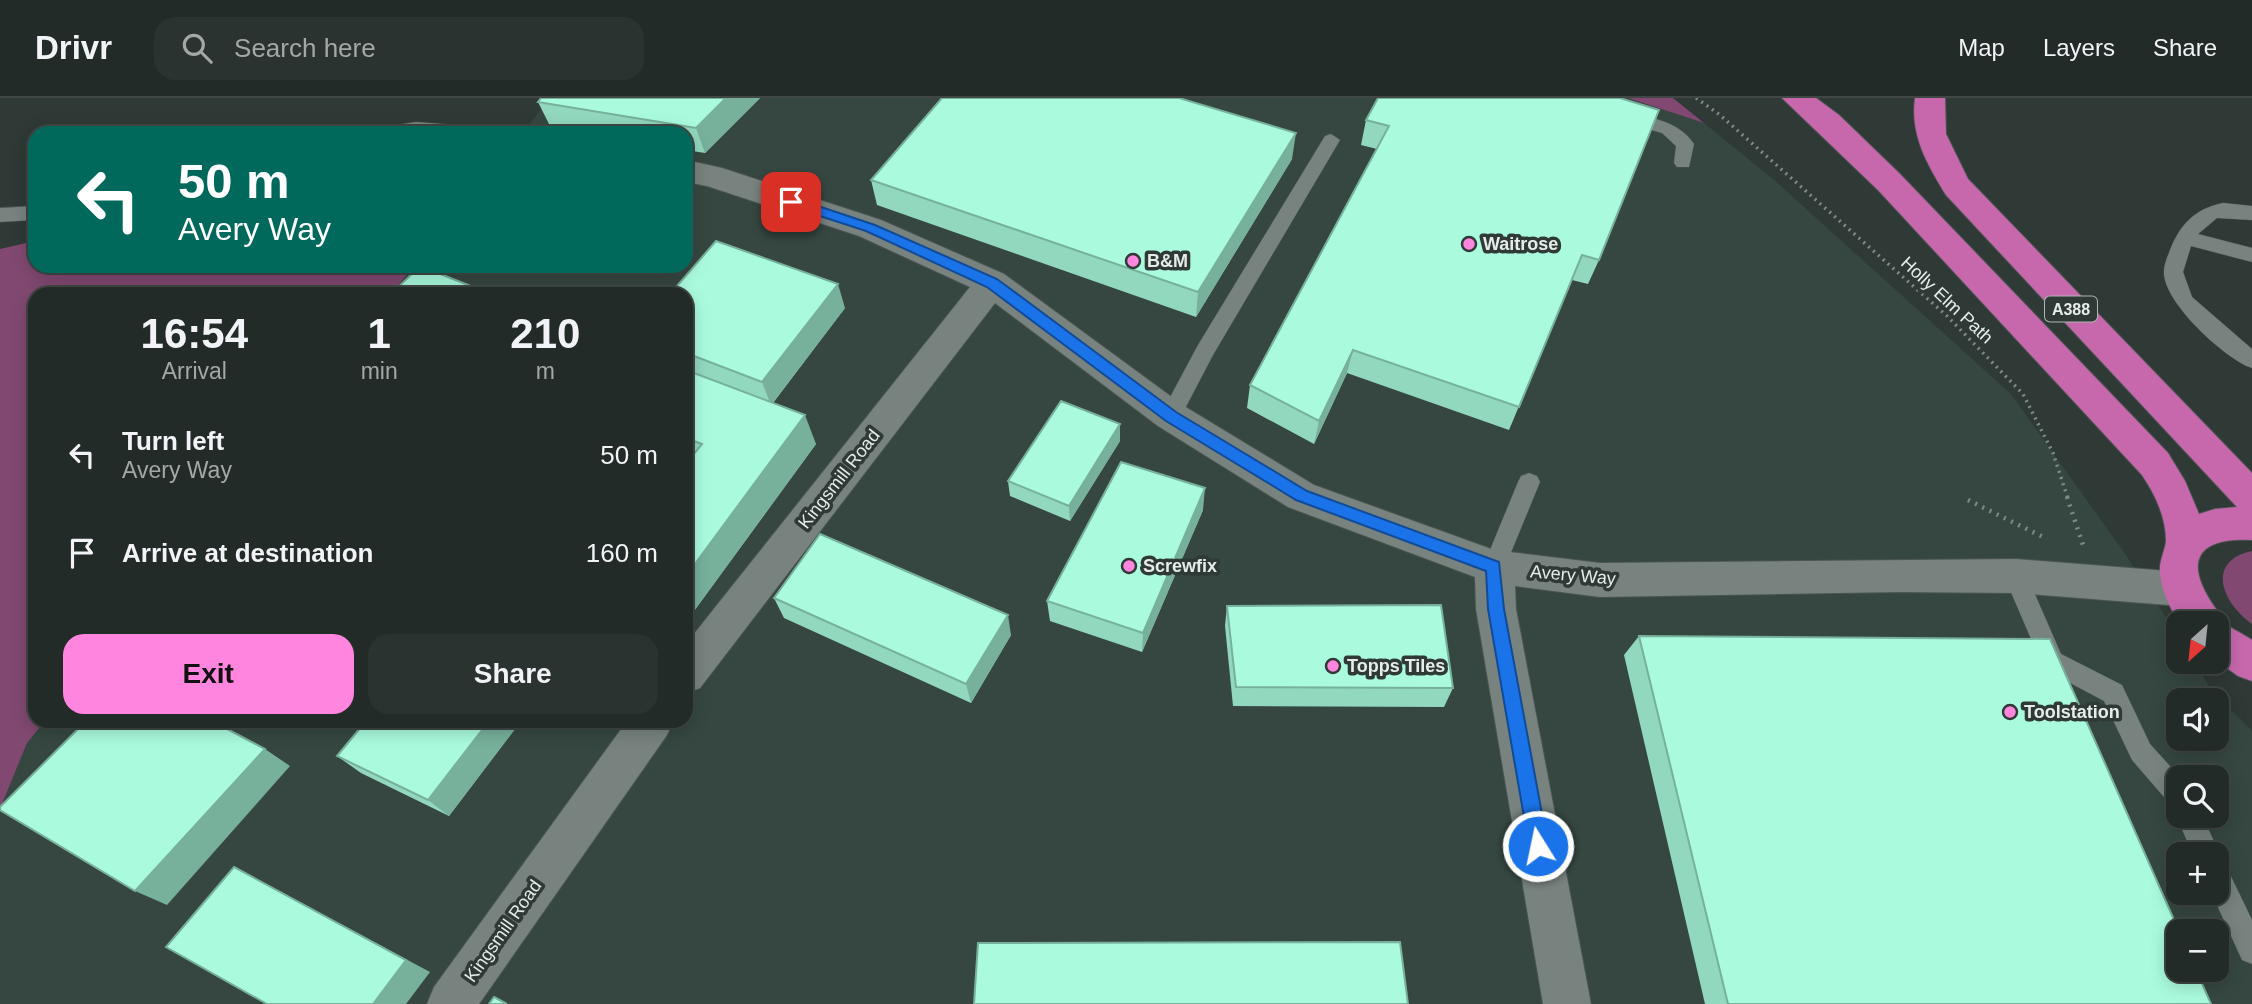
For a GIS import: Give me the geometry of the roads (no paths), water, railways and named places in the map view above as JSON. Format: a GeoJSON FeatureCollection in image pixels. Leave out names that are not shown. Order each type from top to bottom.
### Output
{"type":"FeatureCollection","features":[{"type":"Feature","properties":{"kind":"highway","name":"A388"},"geometry":{"type":"LineString","coordinates":[[1797,98],[1828,122],[1889,182],[2155,464],[2172,488],[2182,513],[2185,542]]}},
{"type":"Feature","properties":{"kind":"highway","name":"A388"},"geometry":{"type":"LineString","coordinates":[[1930,98],[1929,124],[1933,141],[1941,161],[1958,187],[2252,498]]}},
{"type":"Feature","properties":{"kind":"highway"},"geometry":{"type":"LineString","coordinates":[[2195,611],[2181,589],[2177,563],[2185,542],[2202,529],[2226,523],[2252,524]]}},
{"type":"Feature","properties":{"kind":"highway"},"geometry":{"type":"LineString","coordinates":[[2230,647],[2252,663]]}},
{"type":"Feature","properties":{"kind":"street","name":"Avery Way"},"geometry":{"type":"LineString","coordinates":[[693,172],[870,228],[992,283],[1171,416],[1301,496],[1494,567],[1600,580],[1899,575],[2016,576],[2181,589]]}},
{"type":"Feature","properties":{"kind":"street","name":"Kingsmill Road"},"geometry":{"type":"LineString","coordinates":[[693,666],[992,283]]}},
{"type":"Feature","properties":{"kind":"street"},"geometry":{"type":"LineString","coordinates":[[1494,567],[1496,609],[1567,1004]]}},
{"type":"Feature","properties":{"kind":"street","name":"Kingsmill Road"},"geometry":{"type":"LineString","coordinates":[[451,1004],[647,728]]}},
{"type":"Feature","properties":{"kind":"lane"},"geometry":{"type":"LineString","coordinates":[[1607,112],[1668,129],[1685,144],[1683,163]]}},
{"type":"Feature","properties":{"kind":"lane"},"geometry":{"type":"LineString","coordinates":[[1171,416],[1205,351],[1331,140]]}},
{"type":"Feature","properties":{"kind":"lane"},"geometry":{"type":"LineString","coordinates":[[2252,213],[2221,210],[2200,221],[2184,237],[2172,272],[2185,301],[2220,335],[2252,360]]}},
{"type":"Feature","properties":{"kind":"lane"},"geometry":{"type":"LineString","coordinates":[[0,215],[28,213]]}},
{"type":"Feature","properties":{"kind":"lane"},"geometry":{"type":"LineString","coordinates":[[2184,237],[2252,255]]}},
{"type":"Feature","properties":{"kind":"lane"},"geometry":{"type":"LineString","coordinates":[[1494,567],[1529,482]]}},
{"type":"Feature","properties":{"kind":"lane"},"geometry":{"type":"LineString","coordinates":[[2016,576],[2052,661],[2113,693],[2141,752],[2166,780]]}},
{"type":"Feature","properties":{"kind":"lane"},"geometry":{"type":"LineString","coordinates":[[2229,901],[2252,950]]}},
{"type":"Feature","properties":{"kind":"place","name":"Waitrose"},"geometry":{"type":"Point","coordinates":[1469,244]}},
{"type":"Feature","properties":{"kind":"place","name":"B&M"},"geometry":{"type":"Point","coordinates":[1133,261]}},
{"type":"Feature","properties":{"kind":"place","name":"Screwfix"},"geometry":{"type":"Point","coordinates":[1129,566]}},
{"type":"Feature","properties":{"kind":"place","name":"Topps Tiles"},"geometry":{"type":"Point","coordinates":[1333,666]}},
{"type":"Feature","properties":{"kind":"place","name":"Toolstation"},"geometry":{"type":"Point","coordinates":[2010,712]}}]}
